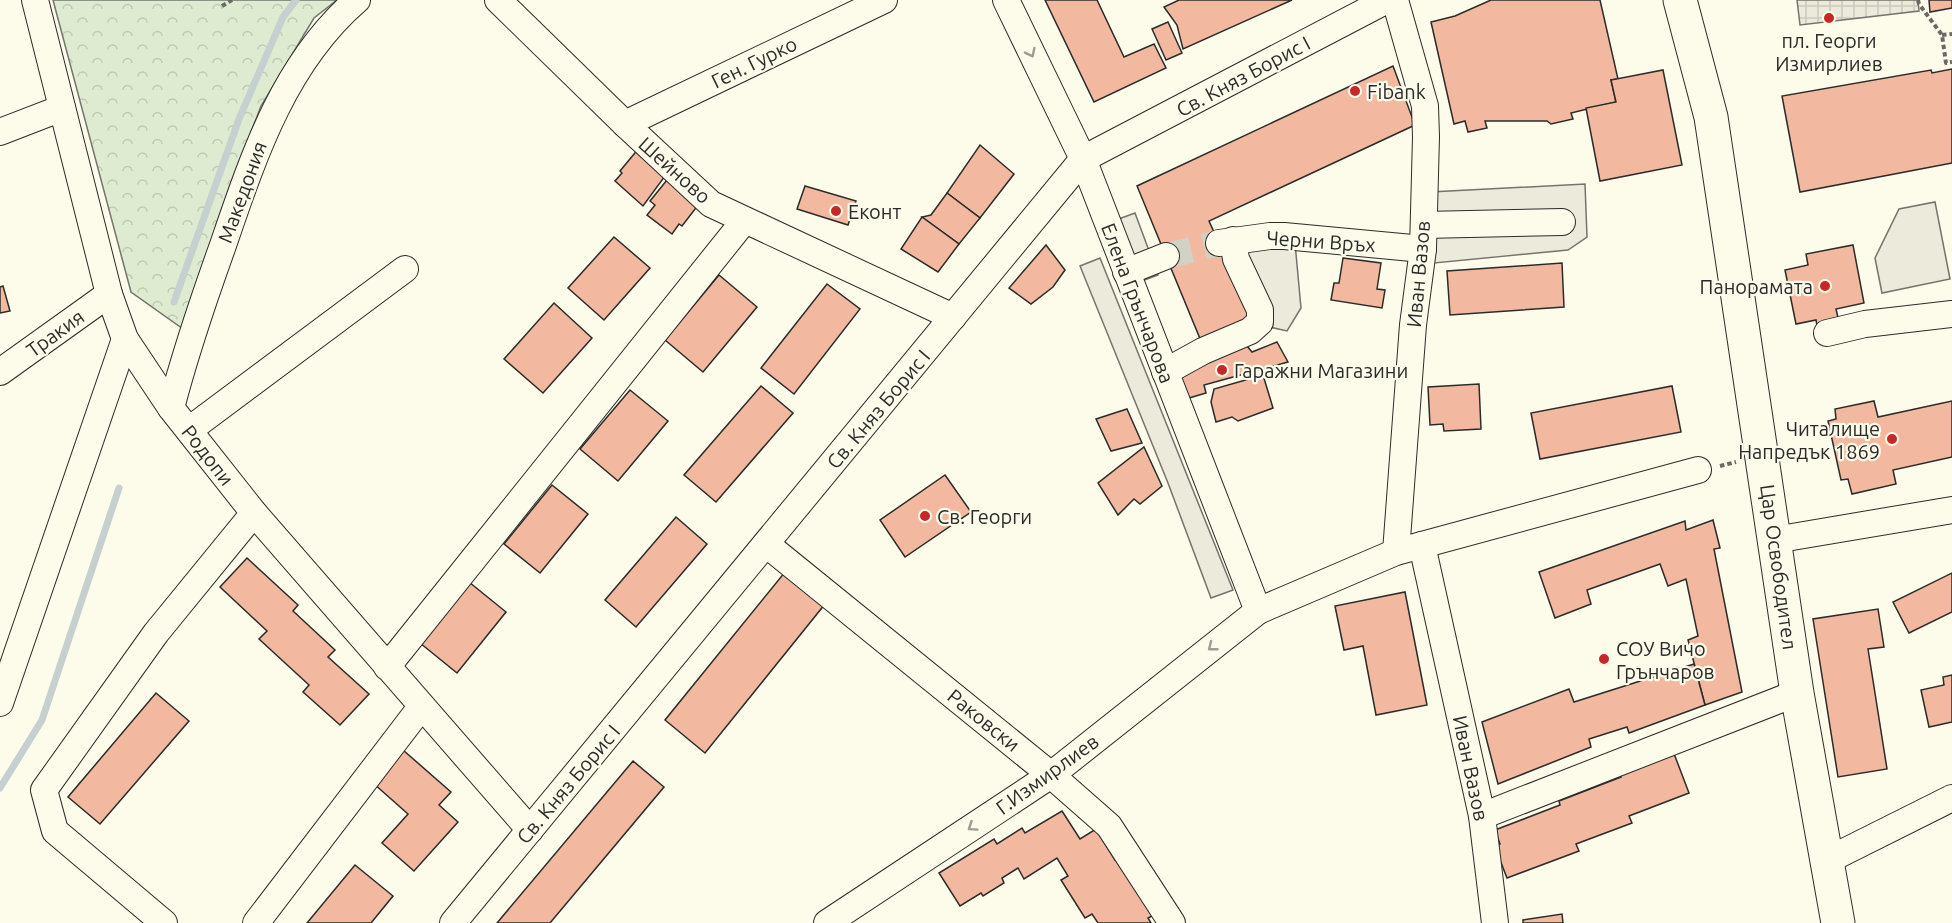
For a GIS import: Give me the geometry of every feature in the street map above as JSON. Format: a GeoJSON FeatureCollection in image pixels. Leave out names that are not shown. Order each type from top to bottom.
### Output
{"type":"FeatureCollection","features":[{"type":"Feature","properties":{"kind":"main road","name":"Цар Освободител"},"geometry":{"type":"LineString","coordinates":[[1680,0],[1711,117],[1797,693],[1838,923]]}},
{"type":"Feature","properties":{"kind":"street","name":"Родопи"},"geometry":{"type":"LineString","coordinates":[[35,0],[109,294],[125,339],[171,408],[254,513],[530,830]]}},
{"type":"Feature","properties":{"kind":"street","name":"Македония"},"geometry":{"type":"LineString","coordinates":[[171,408],[189,342],[264,131],[305,56],[335,19],[357,0]]}},
{"type":"Feature","properties":{"kind":"street","name":"Шейново"},"geometry":{"type":"LineString","coordinates":[[498,0],[711,204],[953,317]]}},
{"type":"Feature","properties":{"kind":"street","name":"Елена Грънчарова"},"geometry":{"type":"LineString","coordinates":[[1006,0],[1083,159],[1258,611]]}},
{"type":"Feature","properties":{"kind":"street","name":"Св. Княз Борис I"},"geometry":{"type":"LineString","coordinates":[[453,923],[1083,159],[1388,0]]}},
{"type":"Feature","properties":{"kind":"street","name":"Иван Вазов"},"geometry":{"type":"LineString","coordinates":[[1395,0],[1425,106],[1423,237],[1413,325],[1396,552]]}},
{"type":"Feature","properties":{"kind":"street","name":"Ген. Гурко"},"geometry":{"type":"LineString","coordinates":[[625,124],[877,1]]}},
{"type":"Feature","properties":{"kind":"street"},"geometry":{"type":"LineString","coordinates":[[0,132],[62,108]]}},
{"type":"Feature","properties":{"kind":"street"},"geometry":{"type":"LineString","coordinates":[[387,667],[744,221]]}},
{"type":"Feature","properties":{"kind":"street","name":"Черни Връх"},"geometry":{"type":"LineString","coordinates":[[1165,372],[1203,351],[1250,331],[1260,322],[1260,310],[1226,241],[1284,236],[1423,237],[1562,222]]}},
{"type":"Feature","properties":{"kind":"street"},"geometry":{"type":"LineString","coordinates":[[1126,272],[1166,256]]}},
{"type":"Feature","properties":{"kind":"street"},"geometry":{"type":"LineString","coordinates":[[189,430],[405,269]]}},
{"type":"Feature","properties":{"kind":"street","name":"Тракия"},"geometry":{"type":"LineString","coordinates":[[0,372],[109,294]]}},
{"type":"Feature","properties":{"kind":"street"},"geometry":{"type":"LineString","coordinates":[[1827,333],[1865,324],[1952,314]]}},
{"type":"Feature","properties":{"kind":"street"},"geometry":{"type":"LineString","coordinates":[[0,704],[125,339]]}},
{"type":"Feature","properties":{"kind":"street","name":"Г.Измирлиев"},"geometry":{"type":"LineString","coordinates":[[836,920],[1051,774],[1258,611],[1396,552],[1698,470]]}},
{"type":"Feature","properties":{"kind":"street"},"geometry":{"type":"LineString","coordinates":[[1774,540],[1952,510]]}},
{"type":"Feature","properties":{"kind":"street"},"geometry":{"type":"LineString","coordinates":[[164,923],[55,831],[44,790],[156,633],[254,513]]}},
{"type":"Feature","properties":{"kind":"street","name":"Раковски"},"geometry":{"type":"LineString","coordinates":[[766,544],[1051,774],[1109,826],[1172,923]]}},
{"type":"Feature","properties":{"kind":"street","name":"Иван Вазов"},"geometry":{"type":"LineString","coordinates":[[1422,545],[1482,816],[1495,923]]}},
{"type":"Feature","properties":{"kind":"street"},"geometry":{"type":"LineString","coordinates":[[1482,816],[1797,693]]}},
{"type":"Feature","properties":{"kind":"street"},"geometry":{"type":"LineString","coordinates":[[256,923],[421,707]]}},
{"type":"Feature","properties":{"kind":"street"},"geometry":{"type":"LineString","coordinates":[[1826,861],[1952,798]]}},
{"type":"Feature","properties":{"kind":"path"},"geometry":{"type":"LineString","coordinates":[[222,6],[232,0]]}},
{"type":"Feature","properties":{"kind":"path"},"geometry":{"type":"LineString","coordinates":[[1912,0],[1919,2],[1942,35],[1946,63],[1952,62]]}},
{"type":"Feature","properties":{"kind":"path"},"geometry":{"type":"LineString","coordinates":[[1942,35],[1952,34]]}},
{"type":"Feature","properties":{"kind":"path"},"geometry":{"type":"LineString","coordinates":[[1698,470],[1763,457]]}},
{"type":"Feature","properties":{"kind":"green space"},"geometry":{"type":"Polygon","coordinates":[[[53,0],[337,0],[314,18],[261,106],[227,195],[186,331],[131,292],[53,0]]]}},
{"type":"Feature","properties":{"kind":"shaded area","name":"пл. Георги Измирлиев"},"geometry":{"type":"Polygon","coordinates":[[[1797,0],[1918,0],[1919,11],[1800,25],[1797,0]]]}},
{"type":"Feature","properties":{"kind":"shaded area"},"geometry":{"type":"Polygon","coordinates":[[[1585,184],[1587,237],[1568,250],[1424,264],[1430,192],[1585,184]]]}},
{"type":"Feature","properties":{"kind":"shaded area"},"geometry":{"type":"Polygon","coordinates":[[[1935,202],[1950,279],[1882,293],[1875,258],[1899,209],[1935,202]]]}},
{"type":"Feature","properties":{"kind":"shaded area"},"geometry":{"type":"Polygon","coordinates":[[[1135,213],[1158,275],[1139,282],[1116,220],[1135,213]]]}},
{"type":"Feature","properties":{"kind":"shaded area"},"geometry":{"type":"Polygon","coordinates":[[[1295,243],[1301,308],[1287,331],[1265,326],[1238,247],[1295,243]]]}},
{"type":"Feature","properties":{"kind":"shaded area"},"geometry":{"type":"Polygon","coordinates":[[[1100,258],[1233,590],[1211,598],[1168,483],[1080,266],[1100,258]]]}},
{"type":"Feature","properties":{"kind":"building"},"geometry":{"type":"Polygon","coordinates":[[[1045,0],[1097,0],[1124,57],[1154,44],[1166,68],[1094,102],[1045,0]]]}},
{"type":"Feature","properties":{"kind":"building"},"geometry":{"type":"Polygon","coordinates":[[[1179,0],[1292,0],[1183,49],[1177,25],[1164,7],[1179,0]]]}},
{"type":"Feature","properties":{"kind":"building"},"geometry":{"type":"Polygon","coordinates":[[[1491,0],[1600,0],[1618,79],[1611,80],[1616,102],[1571,113],[1573,119],[1551,124],[1547,121],[1485,121],[1487,128],[1468,132],[1465,121],[1454,124],[1431,22],[1455,16],[1491,0]]]}},
{"type":"Feature","properties":{"kind":"building"},"geometry":{"type":"Polygon","coordinates":[[[1929,0],[1952,0],[1952,8],[1930,12],[1929,0]]]}},
{"type":"Feature","properties":{"kind":"building"},"geometry":{"type":"Polygon","coordinates":[[[1168,22],[1182,53],[1166,60],[1152,29],[1168,22]]]}},
{"type":"Feature","properties":{"kind":"building"},"geometry":{"type":"Polygon","coordinates":[[[1393,66],[1415,125],[1209,221],[1254,319],[1201,341],[1137,186],[1393,66]]]}},
{"type":"Feature","properties":{"kind":"building"},"geometry":{"type":"Polygon","coordinates":[[[1952,69],[1952,163],[1800,192],[1782,96],[1931,70],[1932,73],[1952,69]]]}},
{"type":"Feature","properties":{"kind":"building"},"geometry":{"type":"Polygon","coordinates":[[[1663,70],[1682,165],[1600,181],[1586,108],[1616,102],[1611,80],[1663,70]]]}},
{"type":"Feature","properties":{"kind":"building"},"geometry":{"type":"Polygon","coordinates":[[[980,145],[1014,174],[980,218],[947,193],[980,145]]]}},
{"type":"Feature","properties":{"kind":"building"},"geometry":{"type":"Polygon","coordinates":[[[639,148],[668,172],[643,206],[615,181],[622,173],[620,171],[639,148]]]}},
{"type":"Feature","properties":{"kind":"building"},"geometry":{"type":"Polygon","coordinates":[[[667,180],[699,204],[682,226],[679,224],[672,234],[647,215],[655,205],[650,201],[667,180]]]}},
{"type":"Feature","properties":{"kind":"building"},"geometry":{"type":"Polygon","coordinates":[[[805,186],[856,201],[848,225],[797,209],[805,186]]]}},
{"type":"Feature","properties":{"kind":"building"},"geometry":{"type":"Polygon","coordinates":[[[947,193],[980,218],[959,244],[922,217],[931,215],[947,193]]]}},
{"type":"Feature","properties":{"kind":"building"},"geometry":{"type":"Polygon","coordinates":[[[922,217],[959,244],[938,272],[901,249],[922,217]]]}},
{"type":"Feature","properties":{"kind":"building"},"geometry":{"type":"Polygon","coordinates":[[[614,237],[650,268],[604,320],[568,288],[614,237]]]}},
{"type":"Feature","properties":{"kind":"building"},"geometry":{"type":"Polygon","coordinates":[[[1046,245],[1065,270],[1053,287],[1031,304],[1009,288],[1046,245]]]}},
{"type":"Feature","properties":{"kind":"building","name":"Панорамата"},"geometry":{"type":"Polygon","coordinates":[[[1853,245],[1864,303],[1836,309],[1839,322],[1817,326],[1816,320],[1796,324],[1785,270],[1808,265],[1806,254],[1853,245]]]}},
{"type":"Feature","properties":{"kind":"building"},"geometry":{"type":"Polygon","coordinates":[[[1343,258],[1381,263],[1377,289],[1385,290],[1382,308],[1331,300],[1334,283],[1339,283],[1343,258]]]}},
{"type":"Feature","properties":{"kind":"building"},"geometry":{"type":"Polygon","coordinates":[[[1562,263],[1564,307],[1450,315],[1447,271],[1562,263]]]}},
{"type":"Feature","properties":{"kind":"building"},"geometry":{"type":"Polygon","coordinates":[[[719,275],[757,307],[703,372],[665,340],[719,275]]]}},
{"type":"Feature","properties":{"kind":"building"},"geometry":{"type":"Polygon","coordinates":[[[827,284],[860,309],[794,394],[761,368],[827,284]]]}},
{"type":"Feature","properties":{"kind":"building"},"geometry":{"type":"Polygon","coordinates":[[[3,286],[10,311],[0,313],[0,287],[3,286]]]}},
{"type":"Feature","properties":{"kind":"building"},"geometry":{"type":"Polygon","coordinates":[[[554,303],[592,338],[543,393],[504,359],[554,303]]]}},
{"type":"Feature","properties":{"kind":"building","name":"Гаражни Магазини"},"geometry":{"type":"Polygon","coordinates":[[[1277,342],[1288,362],[1204,385],[1206,393],[1189,398],[1178,374],[1247,346],[1252,352],[1277,342]]]}},
{"type":"Feature","properties":{"kind":"building"},"geometry":{"type":"Polygon","coordinates":[[[1263,375],[1273,408],[1238,421],[1232,417],[1216,422],[1211,402],[1214,389],[1263,375]]]}},
{"type":"Feature","properties":{"kind":"building"},"geometry":{"type":"Polygon","coordinates":[[[1479,384],[1481,429],[1444,431],[1443,424],[1430,425],[1428,387],[1479,384]]]}},
{"type":"Feature","properties":{"kind":"building"},"geometry":{"type":"Polygon","coordinates":[[[761,386],[793,413],[716,502],[684,475],[761,386]]]}},
{"type":"Feature","properties":{"kind":"building"},"geometry":{"type":"Polygon","coordinates":[[[1672,386],[1681,432],[1540,459],[1531,413],[1672,386]]]}},
{"type":"Feature","properties":{"kind":"building"},"geometry":{"type":"Polygon","coordinates":[[[630,390],[668,421],[618,481],[580,449],[630,390]]]}},
{"type":"Feature","properties":{"kind":"building","name":"Читалище Напредък 1869"},"geometry":{"type":"Polygon","coordinates":[[[1874,401],[1878,417],[1952,401],[1952,457],[1893,470],[1896,484],[1852,494],[1848,479],[1841,480],[1828,421],[1836,419],[1835,409],[1874,401]]]}},
{"type":"Feature","properties":{"kind":"building"},"geometry":{"type":"Polygon","coordinates":[[[1127,409],[1142,443],[1111,451],[1096,419],[1127,409]]]}},
{"type":"Feature","properties":{"kind":"building"},"geometry":{"type":"Polygon","coordinates":[[[1144,447],[1162,486],[1140,504],[1134,499],[1118,515],[1098,483],[1144,447]]]}},
{"type":"Feature","properties":{"kind":"building","name":"Св. Георги"},"geometry":{"type":"Polygon","coordinates":[[[945,475],[971,512],[905,557],[880,520],[945,475]]]}},
{"type":"Feature","properties":{"kind":"building"},"geometry":{"type":"Polygon","coordinates":[[[552,485],[588,514],[540,573],[504,544],[552,485]]]}},
{"type":"Feature","properties":{"kind":"building"},"geometry":{"type":"Polygon","coordinates":[[[676,517],[707,544],[636,627],[605,600],[676,517]]]}},
{"type":"Feature","properties":{"kind":"building"},"geometry":{"type":"Polygon","coordinates":[[[1713,520],[1720,548],[1714,549],[1742,692],[1705,705],[1688,640],[1698,636],[1686,579],[1668,586],[1660,564],[1587,590],[1591,604],[1555,618],[1539,572],[1685,521],[1686,530],[1713,520]]]}},
{"type":"Feature","properties":{"kind":"building"},"geometry":{"type":"Polygon","coordinates":[[[247,558],[298,605],[293,611],[335,650],[328,657],[369,694],[340,725],[303,692],[309,685],[259,639],[267,631],[220,587],[247,558]]]}},
{"type":"Feature","properties":{"kind":"building"},"geometry":{"type":"Polygon","coordinates":[[[785,572],[825,604],[705,753],[665,720],[785,572]]]}},
{"type":"Feature","properties":{"kind":"building"},"geometry":{"type":"Polygon","coordinates":[[[1952,573],[1952,612],[1909,633],[1893,602],[1952,573]]]}},
{"type":"Feature","properties":{"kind":"building"},"geometry":{"type":"Polygon","coordinates":[[[469,582],[506,612],[457,673],[420,643],[469,582]]]}},
{"type":"Feature","properties":{"kind":"building"},"geometry":{"type":"Polygon","coordinates":[[[1405,592],[1427,705],[1376,715],[1363,646],[1344,650],[1335,606],[1405,592]]]}},
{"type":"Feature","properties":{"kind":"building"},"geometry":{"type":"Polygon","coordinates":[[[1878,609],[1884,647],[1868,649],[1887,769],[1838,777],[1813,619],[1878,609]]]}},
{"type":"Feature","properties":{"kind":"building"},"geometry":{"type":"Polygon","coordinates":[[[1694,664],[1705,705],[1629,733],[1627,727],[1589,739],[1591,747],[1498,784],[1482,722],[1569,689],[1574,702],[1694,664]]]}},
{"type":"Feature","properties":{"kind":"building"},"geometry":{"type":"Polygon","coordinates":[[[1952,675],[1952,722],[1929,727],[1921,690],[1944,685],[1943,677],[1952,675]]]}},
{"type":"Feature","properties":{"kind":"building"},"geometry":{"type":"Polygon","coordinates":[[[156,693],[189,721],[100,824],[68,797],[156,693]]]}},
{"type":"Feature","properties":{"kind":"building"},"geometry":{"type":"Polygon","coordinates":[[[403,750],[451,792],[439,805],[458,822],[414,871],[382,843],[408,814],[373,783],[403,750]]]}},
{"type":"Feature","properties":{"kind":"building"},"geometry":{"type":"Polygon","coordinates":[[[1673,751],[1689,793],[1629,816],[1632,823],[1576,844],[1579,851],[1507,878],[1495,847],[1500,844],[1495,830],[1560,805],[1559,801],[1621,777],[1619,771],[1673,751]]]}},
{"type":"Feature","properties":{"kind":"building"},"geometry":{"type":"Polygon","coordinates":[[[633,761],[664,787],[550,923],[497,923],[633,761]]]}},
{"type":"Feature","properties":{"kind":"building"},"geometry":{"type":"Polygon","coordinates":[[[1062,811],[1080,839],[1096,829],[1115,860],[1120,857],[1156,914],[1148,918],[1151,923],[1098,923],[1092,914],[1085,918],[1061,880],[1068,876],[1057,858],[1024,879],[1018,868],[1002,878],[1004,883],[960,906],[939,873],[994,839],[997,844],[1022,828],[1025,833],[1062,811]]]}},
{"type":"Feature","properties":{"kind":"building"},"geometry":{"type":"Polygon","coordinates":[[[355,865],[393,896],[371,923],[307,923],[355,865]]]}},
{"type":"Feature","properties":{"kind":"building"},"geometry":{"type":"Polygon","coordinates":[[[1562,914],[1563,923],[1523,923],[1523,920],[1562,914]]]}},
{"type":"Feature","properties":{"kind":"waterway"},"geometry":{"type":"LineString","coordinates":[[174,302],[239,119],[283,17],[296,0]]}},
{"type":"Feature","properties":{"kind":"waterway"},"geometry":{"type":"LineString","coordinates":[[0,788],[42,720],[119,488]]}},
{"type":"Feature","properties":{"kind":"tunnel"},"geometry":{"type":"LineString","coordinates":[[1166,256],[1219,243]]}},
{"type":"Feature","properties":{"kind":"place","name":"пл. Георги Измирлиев"},"geometry":{"type":"Point","coordinates":[1829,18]}},
{"type":"Feature","properties":{"kind":"place","name":"Fibank"},"geometry":{"type":"Point","coordinates":[1355,91]}},
{"type":"Feature","properties":{"kind":"place","name":"Еконт"},"geometry":{"type":"Point","coordinates":[836,211]}},
{"type":"Feature","properties":{"kind":"place","name":"Панорамата"},"geometry":{"type":"Point","coordinates":[1825,286]}},
{"type":"Feature","properties":{"kind":"place","name":"Гаражни Магазини"},"geometry":{"type":"Point","coordinates":[1222,370]}},
{"type":"Feature","properties":{"kind":"place","name":"Читалище Напредък 1869"},"geometry":{"type":"Point","coordinates":[1892,439]}},
{"type":"Feature","properties":{"kind":"place","name":"Св. Георги"},"geometry":{"type":"Point","coordinates":[925,516]}},
{"type":"Feature","properties":{"kind":"place","name":"СОУ Вичо Грънчаров"},"geometry":{"type":"Point","coordinates":[1604,659]}}]}
